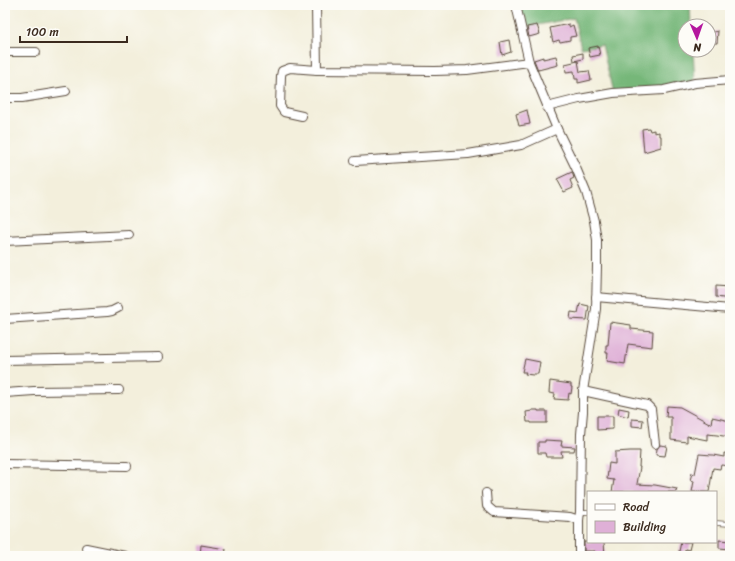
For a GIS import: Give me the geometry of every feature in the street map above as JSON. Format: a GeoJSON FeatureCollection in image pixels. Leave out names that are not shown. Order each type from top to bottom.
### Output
{"type":"FeatureCollection","features":[{"type":"Feature","properties":{"kind":"street"},"geometry":{"type":"LineString","coordinates":[[316,5],[317,70]]}},
{"type":"Feature","properties":{"kind":"street"},"geometry":{"type":"LineString","coordinates":[[516,5],[529,62],[547,107],[586,192],[594,222],[597,253],[596,309],[583,391],[581,434],[582,515],[579,556]]}},
{"type":"Feature","properties":{"kind":"street"},"geometry":{"type":"LineString","coordinates":[[5,52],[36,52]]}},
{"type":"Feature","properties":{"kind":"street"},"geometry":{"type":"LineString","coordinates":[[302,116],[284,112],[280,106],[282,71],[290,68],[317,70],[435,71],[467,70],[529,62]]}},
{"type":"Feature","properties":{"kind":"street"},"geometry":{"type":"LineString","coordinates":[[547,107],[579,99],[613,94],[664,90],[695,82],[730,80]]}},
{"type":"Feature","properties":{"kind":"street"},"geometry":{"type":"LineString","coordinates":[[5,98],[22,98],[66,90]]}},
{"type":"Feature","properties":{"kind":"street"},"geometry":{"type":"LineString","coordinates":[[355,161],[468,154],[521,145],[557,129]]}},
{"type":"Feature","properties":{"kind":"street"},"geometry":{"type":"LineString","coordinates":[[5,241],[129,235]]}},
{"type":"Feature","properties":{"kind":"street"},"geometry":{"type":"LineString","coordinates":[[596,297],[730,309]]}},
{"type":"Feature","properties":{"kind":"street"},"geometry":{"type":"LineString","coordinates":[[5,319],[107,312],[118,308]]}},
{"type":"Feature","properties":{"kind":"street"},"geometry":{"type":"LineString","coordinates":[[5,360],[158,357]]}},
{"type":"Feature","properties":{"kind":"street"},"geometry":{"type":"LineString","coordinates":[[5,392],[119,390]]}},
{"type":"Feature","properties":{"kind":"street"},"geometry":{"type":"LineString","coordinates":[[583,391],[646,405],[651,409],[655,444]]}},
{"type":"Feature","properties":{"kind":"street"},"geometry":{"type":"LineString","coordinates":[[5,464],[126,466]]}},
{"type":"Feature","properties":{"kind":"street"},"geometry":{"type":"LineString","coordinates":[[486,493],[487,506],[494,512],[570,517],[582,515]]}},
{"type":"Feature","properties":{"kind":"street"},"geometry":{"type":"LineString","coordinates":[[86,548],[125,556]]}},
{"type":"Feature","properties":{"kind":"lane"},"geometry":{"type":"LineString","coordinates":[[717,523],[730,524]]}},
{"type":"Feature","properties":{"kind":"green space"},"geometry":{"type":"Polygon","coordinates":[[[516,5],[690,5],[691,18],[677,18],[677,58],[693,58],[695,83],[613,93],[602,45],[581,48],[574,18],[522,28],[516,5]]]}},
{"type":"Feature","properties":{"kind":"building"},"geometry":{"type":"Polygon","coordinates":[[[569,24],[569,27],[573,25],[576,36],[570,37],[570,40],[560,42],[559,40],[553,42],[550,28],[569,24]]]}},
{"type":"Feature","properties":{"kind":"building"},"geometry":{"type":"Polygon","coordinates":[[[537,25],[540,34],[529,37],[527,27],[537,25]]]}},
{"type":"Feature","properties":{"kind":"building"},"geometry":{"type":"Polygon","coordinates":[[[509,40],[511,52],[502,55],[500,42],[509,40]]]}},
{"type":"Feature","properties":{"kind":"building"},"geometry":{"type":"Polygon","coordinates":[[[598,46],[600,55],[590,57],[588,48],[598,46]]]}},
{"type":"Feature","properties":{"kind":"building"},"geometry":{"type":"Polygon","coordinates":[[[583,53],[583,59],[574,61],[573,55],[583,53]]]}},
{"type":"Feature","properties":{"kind":"building"},"geometry":{"type":"Polygon","coordinates":[[[556,56],[558,65],[538,70],[534,60],[543,57],[543,59],[556,56]]]}},
{"type":"Feature","properties":{"kind":"building"},"geometry":{"type":"Polygon","coordinates":[[[578,61],[580,72],[589,71],[591,80],[578,83],[578,79],[575,79],[574,71],[566,72],[565,64],[578,61]]]}},
{"type":"Feature","properties":{"kind":"building"},"geometry":{"type":"Polygon","coordinates":[[[527,110],[530,124],[519,126],[516,114],[527,110]]]}},
{"type":"Feature","properties":{"kind":"building"},"geometry":{"type":"Polygon","coordinates":[[[649,128],[650,131],[654,130],[654,133],[659,132],[659,136],[661,136],[661,147],[644,152],[642,129],[649,128]]]}},
{"type":"Feature","properties":{"kind":"building"},"geometry":{"type":"Polygon","coordinates":[[[572,172],[574,178],[570,180],[573,188],[564,192],[557,179],[572,172]]]}},
{"type":"Feature","properties":{"kind":"building"},"geometry":{"type":"Polygon","coordinates":[[[716,286],[730,287],[730,299],[716,297],[716,286]]]}},
{"type":"Feature","properties":{"kind":"building"},"geometry":{"type":"Polygon","coordinates":[[[580,304],[589,306],[587,320],[570,319],[571,312],[578,313],[580,304]]]}},
{"type":"Feature","properties":{"kind":"building"},"geometry":{"type":"Polygon","coordinates":[[[610,322],[631,325],[631,329],[653,331],[652,347],[628,344],[625,364],[607,361],[608,353],[606,353],[606,345],[608,345],[610,322]]]}},
{"type":"Feature","properties":{"kind":"building"},"geometry":{"type":"Polygon","coordinates":[[[525,359],[540,362],[538,374],[525,374],[526,372],[522,372],[525,359]]]}},
{"type":"Feature","properties":{"kind":"building"},"geometry":{"type":"Polygon","coordinates":[[[550,381],[571,384],[571,394],[569,393],[568,400],[554,399],[555,394],[549,393],[550,381]]]}},
{"type":"Feature","properties":{"kind":"building"},"geometry":{"type":"Polygon","coordinates":[[[667,406],[680,407],[711,424],[712,417],[730,421],[730,437],[707,434],[707,440],[687,436],[687,442],[671,440],[671,417],[666,417],[667,406]]]}},
{"type":"Feature","properties":{"kind":"building"},"geometry":{"type":"Polygon","coordinates":[[[619,408],[629,410],[628,417],[618,414],[619,408]]]}},
{"type":"Feature","properties":{"kind":"building"},"geometry":{"type":"Polygon","coordinates":[[[532,410],[547,411],[547,423],[527,422],[526,412],[532,410]]]}},
{"type":"Feature","properties":{"kind":"building"},"geometry":{"type":"Polygon","coordinates":[[[597,416],[613,416],[613,429],[597,430],[597,416]]]}},
{"type":"Feature","properties":{"kind":"building"},"geometry":{"type":"Polygon","coordinates":[[[632,419],[643,420],[642,427],[632,426],[632,419]]]}},
{"type":"Feature","properties":{"kind":"building"},"geometry":{"type":"Polygon","coordinates":[[[545,440],[562,441],[561,446],[575,447],[574,451],[561,451],[562,457],[546,457],[545,453],[538,453],[538,442],[545,442],[545,440]]]}},
{"type":"Feature","properties":{"kind":"building"},"geometry":{"type":"Polygon","coordinates":[[[660,445],[667,446],[665,456],[656,455],[657,449],[660,445]]]}},
{"type":"Feature","properties":{"kind":"building"},"geometry":{"type":"Polygon","coordinates":[[[640,451],[640,467],[637,484],[655,485],[677,489],[676,491],[612,491],[614,480],[607,479],[609,463],[615,464],[615,452],[640,451]]]}},
{"type":"Feature","properties":{"kind":"building"},"geometry":{"type":"Polygon","coordinates":[[[724,453],[730,454],[730,466],[721,465],[720,469],[713,468],[709,491],[692,491],[694,481],[690,480],[692,473],[695,474],[699,454],[724,457],[724,453]]]}},
{"type":"Feature","properties":{"kind":"building"},"geometry":{"type":"Polygon","coordinates":[[[719,540],[730,541],[730,549],[719,548],[719,540]]]}},
{"type":"Feature","properties":{"kind":"building"},"geometry":{"type":"Polygon","coordinates":[[[584,542],[604,543],[605,556],[595,556],[595,551],[584,551],[584,542]]]}},
{"type":"Feature","properties":{"kind":"building"},"geometry":{"type":"Polygon","coordinates":[[[681,543],[691,543],[689,550],[685,549],[685,556],[678,556],[681,543]]]}},
{"type":"Feature","properties":{"kind":"building"},"geometry":{"type":"Polygon","coordinates":[[[201,545],[226,549],[225,556],[200,556],[201,545]]]}}]}
